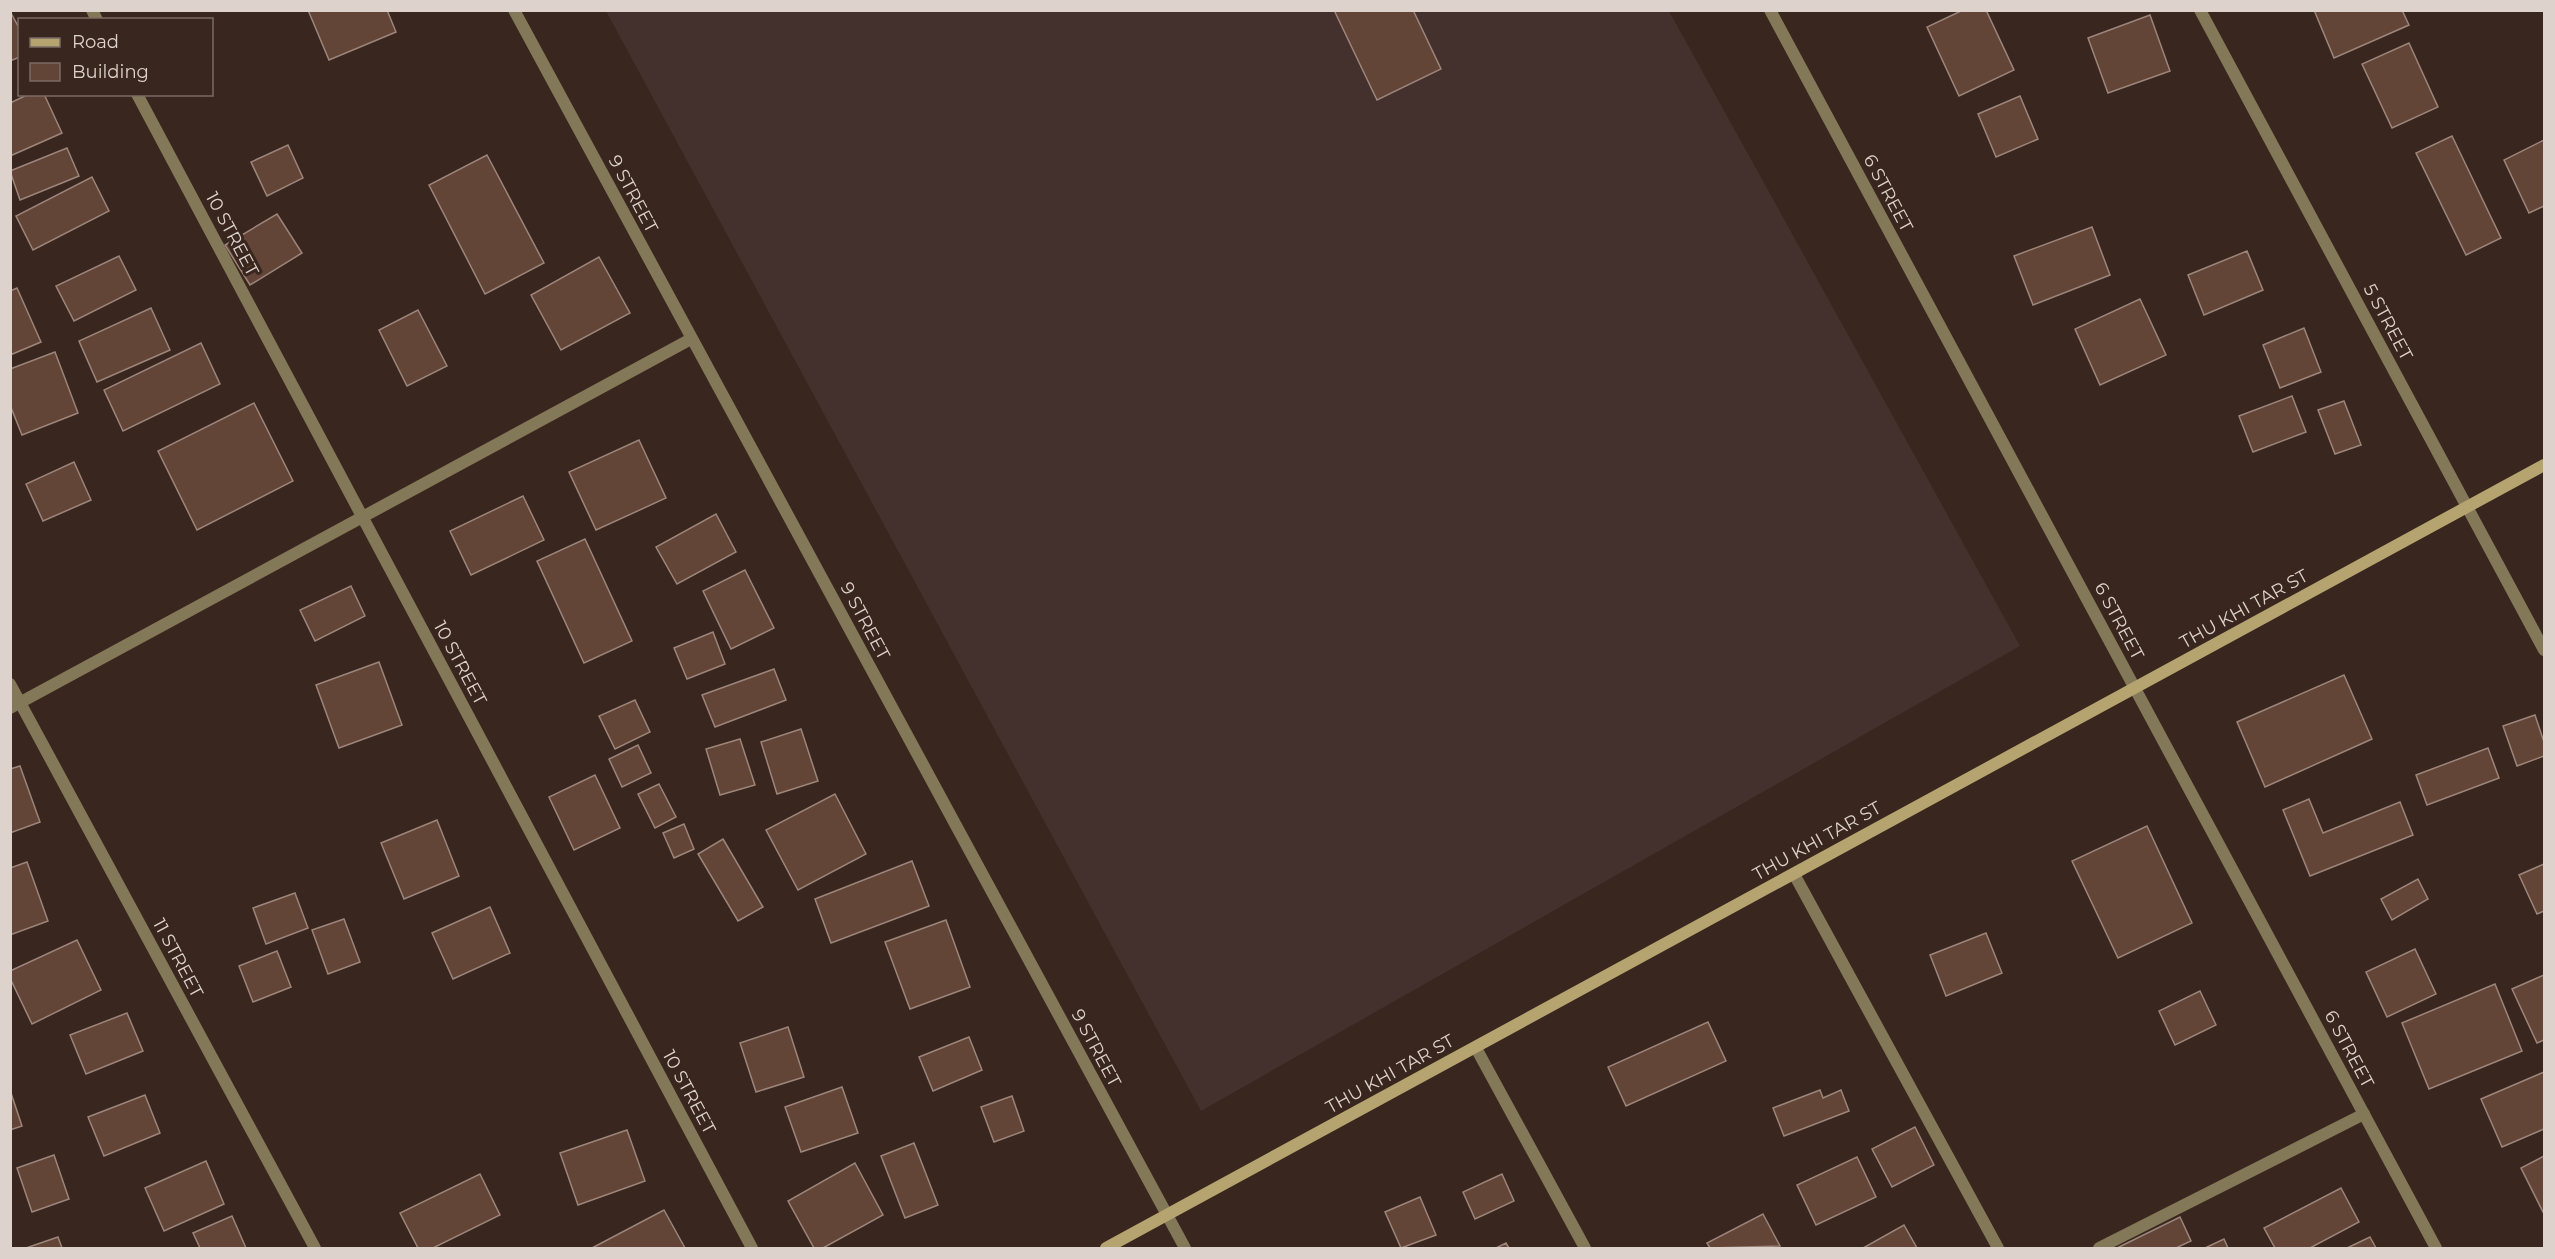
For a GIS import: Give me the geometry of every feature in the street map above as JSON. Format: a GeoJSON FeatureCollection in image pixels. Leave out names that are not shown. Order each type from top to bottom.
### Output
{"type":"FeatureCollection","features":[{"type":"Feature","properties":{"kind":"street","name":"9 STREET"},"geometry":{"type":"LineString","coordinates":[[513,10],[1185,1248]]}},
{"type":"Feature","properties":{"kind":"street","name":"6 STREET"},"geometry":{"type":"LineString","coordinates":[[1770,10],[2436,1248]]}},
{"type":"Feature","properties":{"kind":"street","name":"5 STREET"},"geometry":{"type":"LineString","coordinates":[[2200,10],[2544,650]]}},
{"type":"Feature","properties":{"kind":"street","name":"10 STREET"},"geometry":{"type":"LineString","coordinates":[[138,96],[752,1248]]}},
{"type":"Feature","properties":{"kind":"street"},"geometry":{"type":"LineString","coordinates":[[15,705],[692,339]]}},
{"type":"Feature","properties":{"kind":"street","name":"THU KHI TAR ST"},"geometry":{"type":"LineString","coordinates":[[1106,1248],[2544,465]]}},
{"type":"Feature","properties":{"kind":"street","name":"11 STREET"},"geometry":{"type":"LineString","coordinates":[[10,684],[15,705],[315,1248]]}},
{"type":"Feature","properties":{"kind":"street"},"geometry":{"type":"LineString","coordinates":[[1794,874],[1998,1248]]}},
{"type":"Feature","properties":{"kind":"street"},"geometry":{"type":"LineString","coordinates":[[1476,1048],[1585,1248]]}},
{"type":"Feature","properties":{"kind":"street"},"geometry":{"type":"LineString","coordinates":[[2099,1248],[2364,1114]]}},
{"type":"Feature","properties":{"kind":"shaded area"},"geometry":{"type":"Polygon","coordinates":[[[606,11],[1669,11],[2020,646],[1201,1111],[606,11]]]}},
{"type":"Feature","properties":{"kind":"building"},"geometry":{"type":"Polygon","coordinates":[[[308,10],[387,10],[396,32],[329,60],[308,10]]]}},
{"type":"Feature","properties":{"kind":"building"},"geometry":{"type":"Polygon","coordinates":[[[1334,10],[1413,10],[1441,69],[1377,100],[1334,10]]]}},
{"type":"Feature","properties":{"kind":"building"},"geometry":{"type":"Polygon","coordinates":[[[1963,10],[1986,10],[2014,70],[1959,96],[1927,27],[1963,10]]]}},
{"type":"Feature","properties":{"kind":"building"},"geometry":{"type":"Polygon","coordinates":[[[2314,10],[2402,10],[2409,25],[2334,58],[2314,10]]]}},
{"type":"Feature","properties":{"kind":"building"},"geometry":{"type":"Polygon","coordinates":[[[10,11],[18,26],[18,58],[10,61],[10,11]]]}},
{"type":"Feature","properties":{"kind":"building"},"geometry":{"type":"Polygon","coordinates":[[[2150,15],[2170,71],[2108,93],[2088,38],[2150,15]]]}},
{"type":"Feature","properties":{"kind":"building"},"geometry":{"type":"Polygon","coordinates":[[[2409,43],[2438,107],[2392,128],[2362,64],[2409,43]]]}},
{"type":"Feature","properties":{"kind":"building"},"geometry":{"type":"Polygon","coordinates":[[[25,96],[45,96],[62,133],[10,156],[10,103],[25,96]]]}},
{"type":"Feature","properties":{"kind":"building"},"geometry":{"type":"Polygon","coordinates":[[[2020,96],[2038,139],[1996,157],[1978,114],[2020,96]]]}},
{"type":"Feature","properties":{"kind":"building"},"geometry":{"type":"Polygon","coordinates":[[[2452,136],[2501,238],[2466,255],[2416,153],[2452,136]]]}},
{"type":"Feature","properties":{"kind":"building"},"geometry":{"type":"Polygon","coordinates":[[[2544,140],[2544,206],[2529,213],[2504,160],[2544,140]]]}},
{"type":"Feature","properties":{"kind":"building"},"geometry":{"type":"Polygon","coordinates":[[[288,145],[303,178],[267,196],[251,162],[288,145]]]}},
{"type":"Feature","properties":{"kind":"building"},"geometry":{"type":"Polygon","coordinates":[[[67,148],[79,176],[20,200],[10,171],[67,148]]]}},
{"type":"Feature","properties":{"kind":"building"},"geometry":{"type":"Polygon","coordinates":[[[487,155],[544,263],[485,294],[429,185],[487,155]]]}},
{"type":"Feature","properties":{"kind":"building"},"geometry":{"type":"Polygon","coordinates":[[[92,177],[109,211],[33,250],[16,216],[92,177]]]}},
{"type":"Feature","properties":{"kind":"building"},"geometry":{"type":"Polygon","coordinates":[[[277,214],[302,253],[250,285],[225,245],[277,214]]]}},
{"type":"Feature","properties":{"kind":"building"},"geometry":{"type":"Polygon","coordinates":[[[2092,227],[2110,275],[2033,305],[2014,256],[2092,227]]]}},
{"type":"Feature","properties":{"kind":"building"},"geometry":{"type":"Polygon","coordinates":[[[2247,251],[2263,290],[2204,315],[2188,275],[2247,251]]]}},
{"type":"Feature","properties":{"kind":"building"},"geometry":{"type":"Polygon","coordinates":[[[119,256],[136,290],[74,321],[56,286],[119,256]]]}},
{"type":"Feature","properties":{"kind":"building"},"geometry":{"type":"Polygon","coordinates":[[[599,257],[630,313],[561,350],[531,295],[599,257]]]}},
{"type":"Feature","properties":{"kind":"building"},"geometry":{"type":"Polygon","coordinates":[[[17,288],[41,342],[10,355],[10,291],[17,288]]]}},
{"type":"Feature","properties":{"kind":"building"},"geometry":{"type":"Polygon","coordinates":[[[2140,299],[2166,355],[2100,385],[2075,329],[2140,299]]]}},
{"type":"Feature","properties":{"kind":"building"},"geometry":{"type":"Polygon","coordinates":[[[151,308],[170,350],[97,382],[79,341],[151,308]]]}},
{"type":"Feature","properties":{"kind":"building"},"geometry":{"type":"Polygon","coordinates":[[[418,310],[447,366],[407,386],[379,330],[418,310]]]}},
{"type":"Feature","properties":{"kind":"building"},"geometry":{"type":"Polygon","coordinates":[[[2304,328],[2321,372],[2280,388],[2263,345],[2304,328]]]}},
{"type":"Feature","properties":{"kind":"building"},"geometry":{"type":"Polygon","coordinates":[[[201,343],[220,384],[123,431],[104,390],[201,343]]]}},
{"type":"Feature","properties":{"kind":"building"},"geometry":{"type":"Polygon","coordinates":[[[55,352],[78,413],[22,435],[10,405],[10,369],[55,352]]]}},
{"type":"Feature","properties":{"kind":"building"},"geometry":{"type":"Polygon","coordinates":[[[2292,396],[2306,432],[2253,452],[2239,416],[2292,396]]]}},
{"type":"Feature","properties":{"kind":"building"},"geometry":{"type":"Polygon","coordinates":[[[2344,401],[2361,445],[2335,454],[2318,410],[2344,401]]]}},
{"type":"Feature","properties":{"kind":"building"},"geometry":{"type":"Polygon","coordinates":[[[254,403],[293,481],[197,530],[158,451],[254,403]]]}},
{"type":"Feature","properties":{"kind":"building"},"geometry":{"type":"Polygon","coordinates":[[[639,440],[666,498],[596,530],[569,472],[639,440]]]}},
{"type":"Feature","properties":{"kind":"building"},"geometry":{"type":"Polygon","coordinates":[[[74,462],[91,500],[43,521],[26,484],[74,462]]]}},
{"type":"Feature","properties":{"kind":"building"},"geometry":{"type":"Polygon","coordinates":[[[523,496],[544,540],[471,575],[450,531],[523,496]]]}},
{"type":"Feature","properties":{"kind":"building"},"geometry":{"type":"Polygon","coordinates":[[[716,514],[736,552],[677,584],[656,547],[716,514]]]}},
{"type":"Feature","properties":{"kind":"building"},"geometry":{"type":"Polygon","coordinates":[[[585,539],[632,641],[584,663],[537,561],[585,539]]]}},
{"type":"Feature","properties":{"kind":"building"},"geometry":{"type":"Polygon","coordinates":[[[745,570],[774,628],[731,649],[703,591],[745,570]]]}},
{"type":"Feature","properties":{"kind":"building"},"geometry":{"type":"Polygon","coordinates":[[[351,586],[365,616],[315,641],[300,610],[351,586]]]}},
{"type":"Feature","properties":{"kind":"building"},"geometry":{"type":"Polygon","coordinates":[[[713,632],[725,664],[687,679],[674,648],[713,632]]]}},
{"type":"Feature","properties":{"kind":"building"},"geometry":{"type":"Polygon","coordinates":[[[379,662],[402,725],[339,748],[316,685],[379,662]]]}},
{"type":"Feature","properties":{"kind":"building"},"geometry":{"type":"Polygon","coordinates":[[[774,669],[786,700],[715,727],[702,695],[774,669]]]}},
{"type":"Feature","properties":{"kind":"building"},"geometry":{"type":"Polygon","coordinates":[[[2344,675],[2372,739],[2265,787],[2237,722],[2344,675]]]}},
{"type":"Feature","properties":{"kind":"building"},"geometry":{"type":"Polygon","coordinates":[[[635,700],[650,732],[615,749],[599,716],[635,700]]]}},
{"type":"Feature","properties":{"kind":"building"},"geometry":{"type":"Polygon","coordinates":[[[2535,715],[2544,742],[2544,756],[2517,766],[2503,726],[2535,715]]]}},
{"type":"Feature","properties":{"kind":"building"},"geometry":{"type":"Polygon","coordinates":[[[801,729],[818,781],[777,794],[761,742],[801,729]]]}},
{"type":"Feature","properties":{"kind":"building"},"geometry":{"type":"Polygon","coordinates":[[[740,739],[755,785],[720,795],[706,749],[740,739]]]}},
{"type":"Feature","properties":{"kind":"building"},"geometry":{"type":"Polygon","coordinates":[[[638,745],[651,773],[622,787],[609,759],[638,745]]]}},
{"type":"Feature","properties":{"kind":"building"},"geometry":{"type":"Polygon","coordinates":[[[2488,748],[2499,778],[2427,805],[2416,775],[2488,748]]]}},
{"type":"Feature","properties":{"kind":"building"},"geometry":{"type":"Polygon","coordinates":[[[20,766],[40,822],[10,833],[10,769],[20,766]]]}},
{"type":"Feature","properties":{"kind":"building"},"geometry":{"type":"Polygon","coordinates":[[[595,775],[620,828],[574,850],[549,797],[595,775]]]}},
{"type":"Feature","properties":{"kind":"building"},"geometry":{"type":"Polygon","coordinates":[[[659,784],[676,817],[655,828],[638,794],[659,784]]]}},
{"type":"Feature","properties":{"kind":"building"},"geometry":{"type":"Polygon","coordinates":[[[835,794],[866,854],[798,890],[766,830],[835,794]]]}},
{"type":"Feature","properties":{"kind":"building"},"geometry":{"type":"Polygon","coordinates":[[[2309,799],[2323,833],[2400,802],[2413,835],[2310,876],[2283,810],[2309,799]]]}},
{"type":"Feature","properties":{"kind":"building"},"geometry":{"type":"Polygon","coordinates":[[[437,820],[459,876],[404,899],[381,843],[437,820]]]}},
{"type":"Feature","properties":{"kind":"building"},"geometry":{"type":"Polygon","coordinates":[[[684,824],[694,849],[674,858],[663,833],[684,824]]]}},
{"type":"Feature","properties":{"kind":"building"},"geometry":{"type":"Polygon","coordinates":[[[2147,826],[2192,923],[2118,958],[2072,861],[2147,826]]]}},
{"type":"Feature","properties":{"kind":"building"},"geometry":{"type":"Polygon","coordinates":[[[723,839],[763,907],[738,921],[698,854],[723,839]]]}},
{"type":"Feature","properties":{"kind":"building"},"geometry":{"type":"Polygon","coordinates":[[[912,861],[929,906],[831,943],[815,899],[912,861]]]}},
{"type":"Feature","properties":{"kind":"building"},"geometry":{"type":"Polygon","coordinates":[[[27,862],[48,921],[10,935],[10,868],[27,862]]]}},
{"type":"Feature","properties":{"kind":"building"},"geometry":{"type":"Polygon","coordinates":[[[2544,864],[2544,911],[2537,914],[2519,875],[2544,864]]]}},
{"type":"Feature","properties":{"kind":"building"},"geometry":{"type":"Polygon","coordinates":[[[2418,879],[2428,899],[2392,920],[2381,899],[2418,879]]]}},
{"type":"Feature","properties":{"kind":"building"},"geometry":{"type":"Polygon","coordinates":[[[295,893],[308,928],[266,944],[253,908],[295,893]]]}},
{"type":"Feature","properties":{"kind":"building"},"geometry":{"type":"Polygon","coordinates":[[[490,907],[510,953],[453,979],[432,933],[490,907]]]}},
{"type":"Feature","properties":{"kind":"building"},"geometry":{"type":"Polygon","coordinates":[[[344,919],[360,962],[328,974],[312,930],[344,919]]]}},
{"type":"Feature","properties":{"kind":"building"},"geometry":{"type":"Polygon","coordinates":[[[946,920],[970,987],[910,1009],[885,942],[946,920]]]}},
{"type":"Feature","properties":{"kind":"building"},"geometry":{"type":"Polygon","coordinates":[[[1986,933],[2002,973],[1946,996],[1930,955],[1986,933]]]}},
{"type":"Feature","properties":{"kind":"building"},"geometry":{"type":"Polygon","coordinates":[[[77,940],[101,990],[32,1024],[10,978],[10,971],[77,940]]]}},
{"type":"Feature","properties":{"kind":"building"},"geometry":{"type":"Polygon","coordinates":[[[2415,949],[2436,994],[2387,1017],[2366,972],[2415,949]]]}},
{"type":"Feature","properties":{"kind":"building"},"geometry":{"type":"Polygon","coordinates":[[[277,951],[291,987],[253,1002],[239,966],[277,951]]]}},
{"type":"Feature","properties":{"kind":"building"},"geometry":{"type":"Polygon","coordinates":[[[2544,975],[2544,1040],[2537,1043],[2512,989],[2544,975]]]}},
{"type":"Feature","properties":{"kind":"building"},"geometry":{"type":"Polygon","coordinates":[[[2495,984],[2522,1051],[2429,1089],[2402,1023],[2495,984]]]}},
{"type":"Feature","properties":{"kind":"building"},"geometry":{"type":"Polygon","coordinates":[[[2200,991],[2216,1025],[2175,1045],[2159,1011],[2200,991]]]}},
{"type":"Feature","properties":{"kind":"building"},"geometry":{"type":"Polygon","coordinates":[[[127,1013],[143,1051],[86,1074],[70,1035],[127,1013]]]}},
{"type":"Feature","properties":{"kind":"building"},"geometry":{"type":"Polygon","coordinates":[[[1708,1022],[1726,1061],[1626,1106],[1608,1067],[1708,1022]]]}},
{"type":"Feature","properties":{"kind":"building"},"geometry":{"type":"Polygon","coordinates":[[[788,1027],[804,1077],[756,1092],[740,1043],[788,1027]]]}},
{"type":"Feature","properties":{"kind":"building"},"geometry":{"type":"Polygon","coordinates":[[[969,1037],[982,1070],[933,1091],[919,1057],[969,1037]]]}},
{"type":"Feature","properties":{"kind":"building"},"geometry":{"type":"Polygon","coordinates":[[[2544,1072],[2544,1129],[2502,1147],[2481,1099],[2544,1072]]]}},
{"type":"Feature","properties":{"kind":"building"},"geometry":{"type":"Polygon","coordinates":[[[842,1087],[858,1133],[801,1152],[785,1107],[842,1087]]]}},
{"type":"Feature","properties":{"kind":"building"},"geometry":{"type":"Polygon","coordinates":[[[10,1090],[22,1126],[10,1130],[10,1090]]]}},
{"type":"Feature","properties":{"kind":"building"},"geometry":{"type":"Polygon","coordinates":[[[1820,1090],[1823,1098],[1841,1090],[1849,1111],[1784,1136],[1773,1108],[1820,1090]]]}},
{"type":"Feature","properties":{"kind":"building"},"geometry":{"type":"Polygon","coordinates":[[[145,1095],[160,1133],[104,1156],[88,1117],[145,1095]]]}},
{"type":"Feature","properties":{"kind":"building"},"geometry":{"type":"Polygon","coordinates":[[[1012,1096],[1024,1131],[994,1142],[981,1107],[1012,1096]]]}},
{"type":"Feature","properties":{"kind":"building"},"geometry":{"type":"Polygon","coordinates":[[[1915,1127],[1934,1165],[1892,1187],[1872,1149],[1915,1127]]]}},
{"type":"Feature","properties":{"kind":"building"},"geometry":{"type":"Polygon","coordinates":[[[627,1130],[645,1181],[578,1205],[560,1153],[627,1130]]]}},
{"type":"Feature","properties":{"kind":"building"},"geometry":{"type":"Polygon","coordinates":[[[914,1143],[938,1205],[905,1218],[881,1156],[914,1143]]]}},
{"type":"Feature","properties":{"kind":"building"},"geometry":{"type":"Polygon","coordinates":[[[54,1155],[69,1199],[32,1212],[17,1168],[54,1155]]]}},
{"type":"Feature","properties":{"kind":"building"},"geometry":{"type":"Polygon","coordinates":[[[2544,1156],[2544,1214],[2521,1168],[2544,1156]]]}},
{"type":"Feature","properties":{"kind":"building"},"geometry":{"type":"Polygon","coordinates":[[[1857,1157],[1876,1197],[1816,1225],[1797,1185],[1857,1157]]]}},
{"type":"Feature","properties":{"kind":"building"},"geometry":{"type":"Polygon","coordinates":[[[206,1161],[224,1204],[164,1231],[145,1188],[206,1161]]]}},
{"type":"Feature","properties":{"kind":"building"},"geometry":{"type":"Polygon","coordinates":[[[855,1163],[883,1215],[823,1248],[814,1248],[788,1201],[855,1163]]]}},
{"type":"Feature","properties":{"kind":"building"},"geometry":{"type":"Polygon","coordinates":[[[480,1174],[500,1215],[433,1248],[418,1248],[400,1213],[480,1174]]]}},
{"type":"Feature","properties":{"kind":"building"},"geometry":{"type":"Polygon","coordinates":[[[1502,1174],[1514,1201],[1475,1219],[1463,1192],[1502,1174]]]}},
{"type":"Feature","properties":{"kind":"building"},"geometry":{"type":"Polygon","coordinates":[[[2341,1188],[2359,1222],[2310,1248],[2275,1248],[2264,1228],[2341,1188]]]}},
{"type":"Feature","properties":{"kind":"building"},"geometry":{"type":"Polygon","coordinates":[[[1420,1197],[1436,1235],[1401,1248],[1385,1212],[1420,1197]]]}},
{"type":"Feature","properties":{"kind":"building"},"geometry":{"type":"Polygon","coordinates":[[[664,1210],[685,1248],[592,1248],[664,1210]]]}},
{"type":"Feature","properties":{"kind":"building"},"geometry":{"type":"Polygon","coordinates":[[[1763,1214],[1780,1246],[1710,1248],[1707,1243],[1763,1214]]]}},
{"type":"Feature","properties":{"kind":"building"},"geometry":{"type":"Polygon","coordinates":[[[232,1216],[246,1248],[200,1248],[193,1233],[232,1216]]]}},
{"type":"Feature","properties":{"kind":"building"},"geometry":{"type":"Polygon","coordinates":[[[2180,1217],[2191,1241],[2176,1248],[2117,1248],[2180,1217]]]}},
{"type":"Feature","properties":{"kind":"building"},"geometry":{"type":"Polygon","coordinates":[[[1904,1225],[1917,1248],[1863,1248],[1904,1225]]]}},
{"type":"Feature","properties":{"kind":"building"},"geometry":{"type":"Polygon","coordinates":[[[58,1237],[62,1248],[26,1248],[58,1237]]]}},
{"type":"Feature","properties":{"kind":"building"},"geometry":{"type":"Polygon","coordinates":[[[2370,1237],[2376,1248],[2347,1248],[2370,1237]]]}},
{"type":"Feature","properties":{"kind":"building"},"geometry":{"type":"Polygon","coordinates":[[[2224,1239],[2228,1248],[2205,1248],[2224,1239]]]}},
{"type":"Feature","properties":{"kind":"building"},"geometry":{"type":"Polygon","coordinates":[[[1506,1243],[1509,1248],[1496,1248],[1506,1243]]]}}]}
